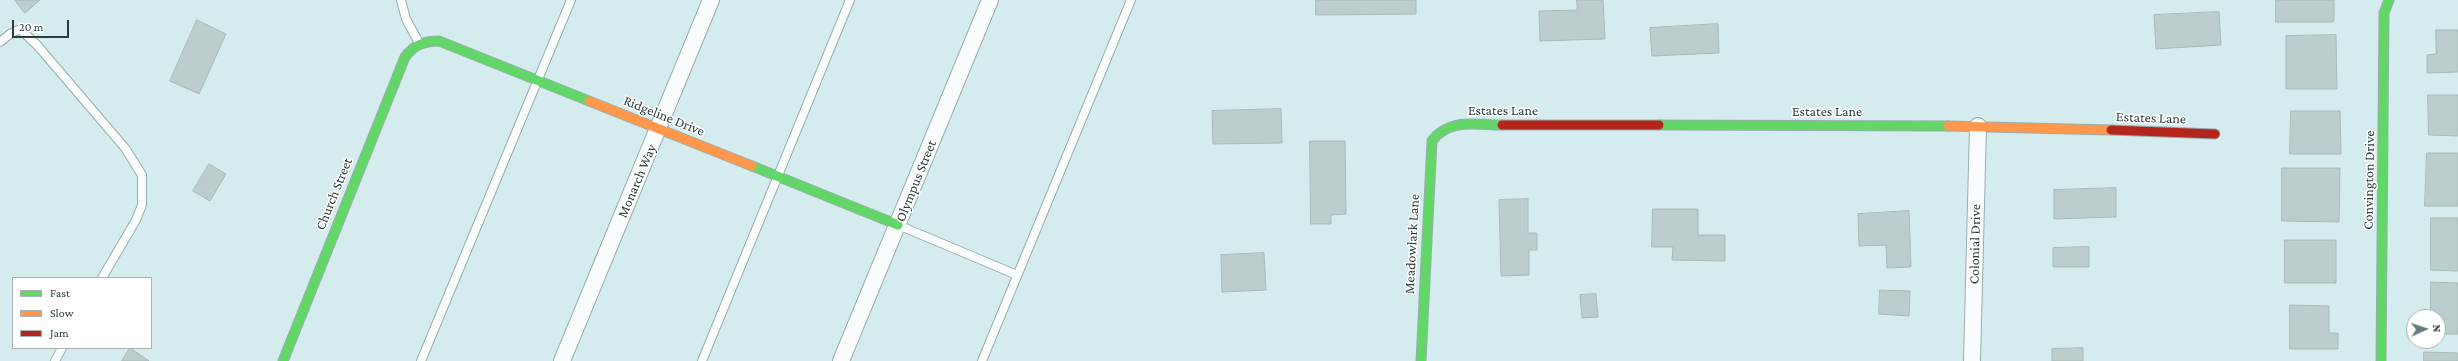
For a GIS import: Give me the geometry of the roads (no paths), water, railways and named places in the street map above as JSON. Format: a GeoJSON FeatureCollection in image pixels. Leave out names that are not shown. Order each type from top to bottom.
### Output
{"type":"FeatureCollection","features":[{"type":"Feature","properties":{"kind":"street","name":"Monarch Way"},"geometry":{"type":"LineString","coordinates":[[562,361],[711,0]]}},
{"type":"Feature","properties":{"kind":"street","name":"Olympus Street"},"geometry":{"type":"LineString","coordinates":[[841,361],[990,0]]}},
{"type":"Feature","properties":{"kind":"street","name":"Convington Drive"},"geometry":{"type":"LineString","coordinates":[[2381,361],[2384,13],[2389,0]]}},
{"type":"Feature","properties":{"kind":"street","name":"Ridgeline Drive"},"geometry":{"type":"LineString","coordinates":[[419,43],[439,41],[898,225]]}},
{"type":"Feature","properties":{"kind":"street","name":"Church Street"},"geometry":{"type":"LineString","coordinates":[[283,361],[404,57],[410,49],[419,43]]}},
{"type":"Feature","properties":{"kind":"street","name":"Estates Lane"},"geometry":{"type":"LineString","coordinates":[[1439,131],[1453,125],[1978,126],[2215,134]]}},
{"type":"Feature","properties":{"kind":"street","name":"Colonial Drive"},"geometry":{"type":"LineString","coordinates":[[1972,361],[1978,126]]}},
{"type":"Feature","properties":{"kind":"street","name":"Meadowlark Lane"},"geometry":{"type":"LineString","coordinates":[[1421,361],[1432,141],[1439,131]]}},
{"type":"Feature","properties":{"kind":"lane"},"geometry":{"type":"LineString","coordinates":[[401,0],[406,19],[419,43]]}},
{"type":"Feature","properties":{"kind":"lane"},"geometry":{"type":"LineString","coordinates":[[421,361],[571,0]]}},
{"type":"Feature","properties":{"kind":"lane"},"geometry":{"type":"LineString","coordinates":[[702,361],[850,0]]}},
{"type":"Feature","properties":{"kind":"lane"},"geometry":{"type":"LineString","coordinates":[[982,361],[1131,0]]}},
{"type":"Feature","properties":{"kind":"lane"},"geometry":{"type":"LineString","coordinates":[[0,42],[10,34],[20,29],[37,45],[125,148],[142,175],[142,205],[136,220],[103,277]]}},
{"type":"Feature","properties":{"kind":"lane"},"geometry":{"type":"LineString","coordinates":[[898,225],[1017,275]]}},
{"type":"Feature","properties":{"kind":"lane"},"geometry":{"type":"LineString","coordinates":[[55,361],[61,349]]}}]}
